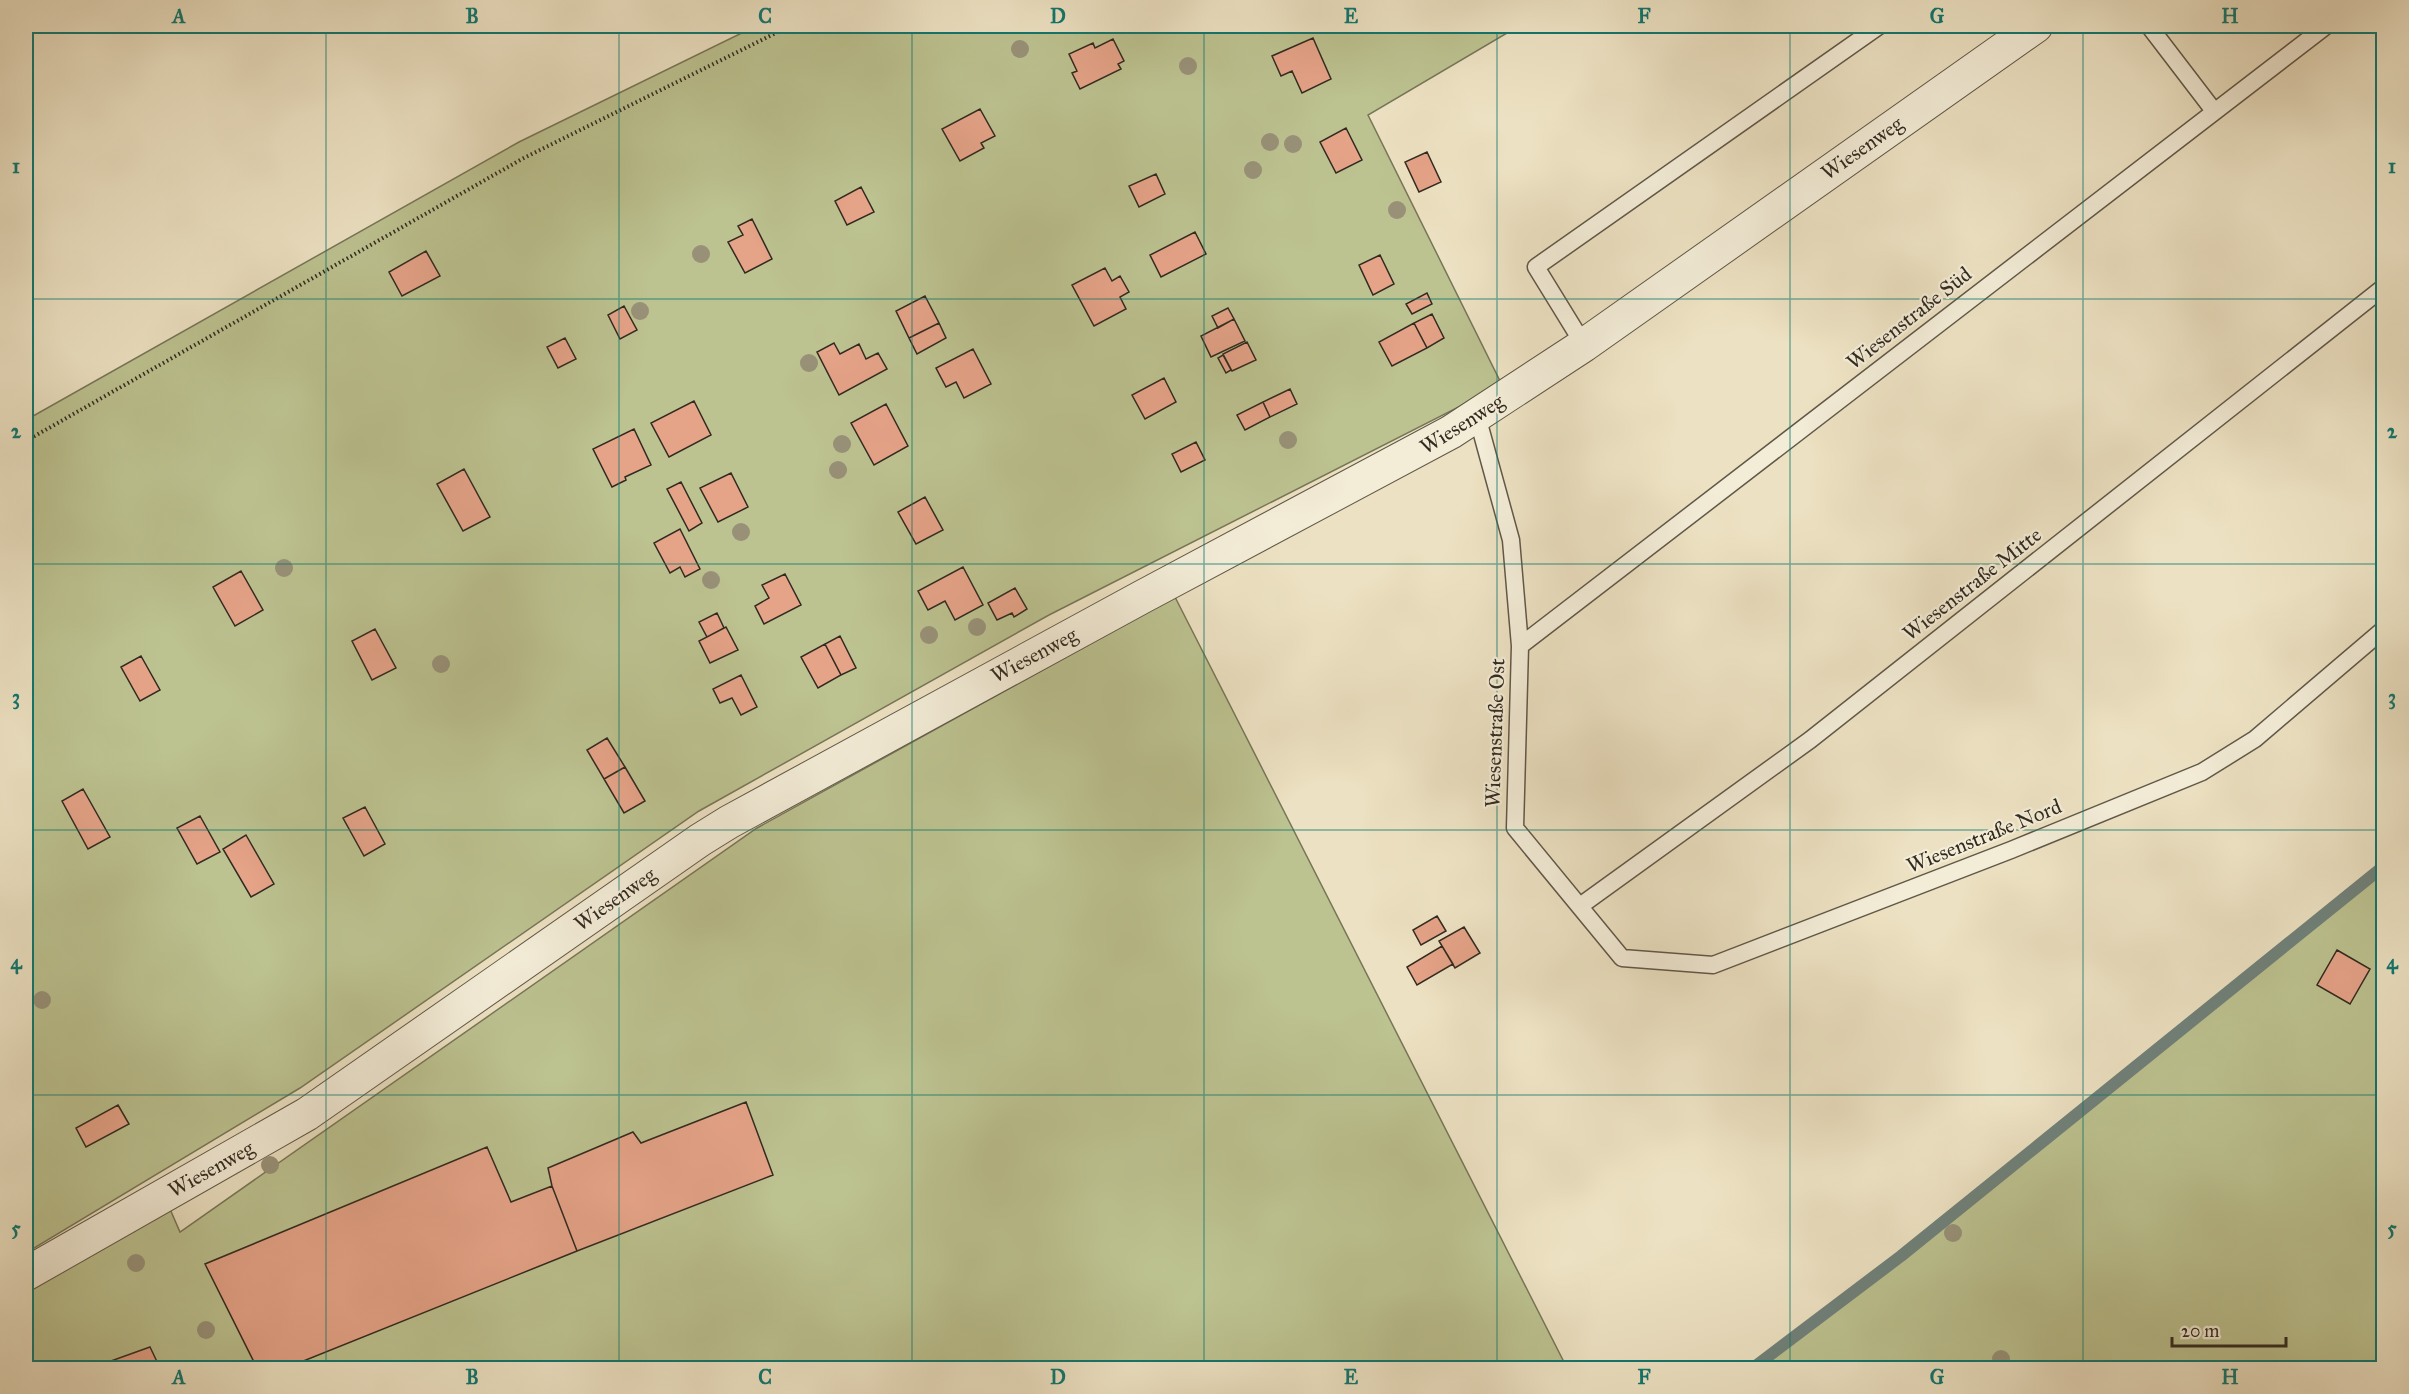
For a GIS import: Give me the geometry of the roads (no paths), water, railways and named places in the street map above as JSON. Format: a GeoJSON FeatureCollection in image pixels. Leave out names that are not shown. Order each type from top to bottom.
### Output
{"type":"FeatureCollection","features":[{"type":"Feature","properties":{"kind":"street","name":"Wiesenweg"},"geometry":{"type":"LineString","coordinates":[[26,1274],[307,1114],[729,822],[1142,597],[1420,450],[1477,416],[1584,345],[2036,26]]}},
{"type":"Feature","properties":{"kind":"lane"},"geometry":{"type":"LineString","coordinates":[[1584,345],[1536,267],[1879,26]]}},
{"type":"Feature","properties":{"kind":"lane"},"geometry":{"type":"LineString","coordinates":[[2149,26],[2214,111]]}},
{"type":"Feature","properties":{"kind":"lane","name":"Wiesenstraße Süd"},"geometry":{"type":"LineString","coordinates":[[1521,646],[2326,26]]}},
{"type":"Feature","properties":{"kind":"lane","name":"Wiesenstraße Mitte"},"geometry":{"type":"LineString","coordinates":[[1580,906],[1810,740],[2384,287]]}},
{"type":"Feature","properties":{"kind":"lane","name":"Wiesenstraße Ost"},"geometry":{"type":"LineString","coordinates":[[1477,416],[1511,540],[1521,646],[1515,828],[1580,906]]}},
{"type":"Feature","properties":{"kind":"lane","name":"Wiesenstraße Nord"},"geometry":{"type":"LineString","coordinates":[[1580,906],[1622,958],[1713,965],[2011,850],[2202,772],[2255,739],[2384,629]]}},
{"type":"Feature","properties":{"kind":"waterway"},"geometry":{"type":"LineString","coordinates":[[1753,1368],[1901,1256],[2384,866]]}}]}
